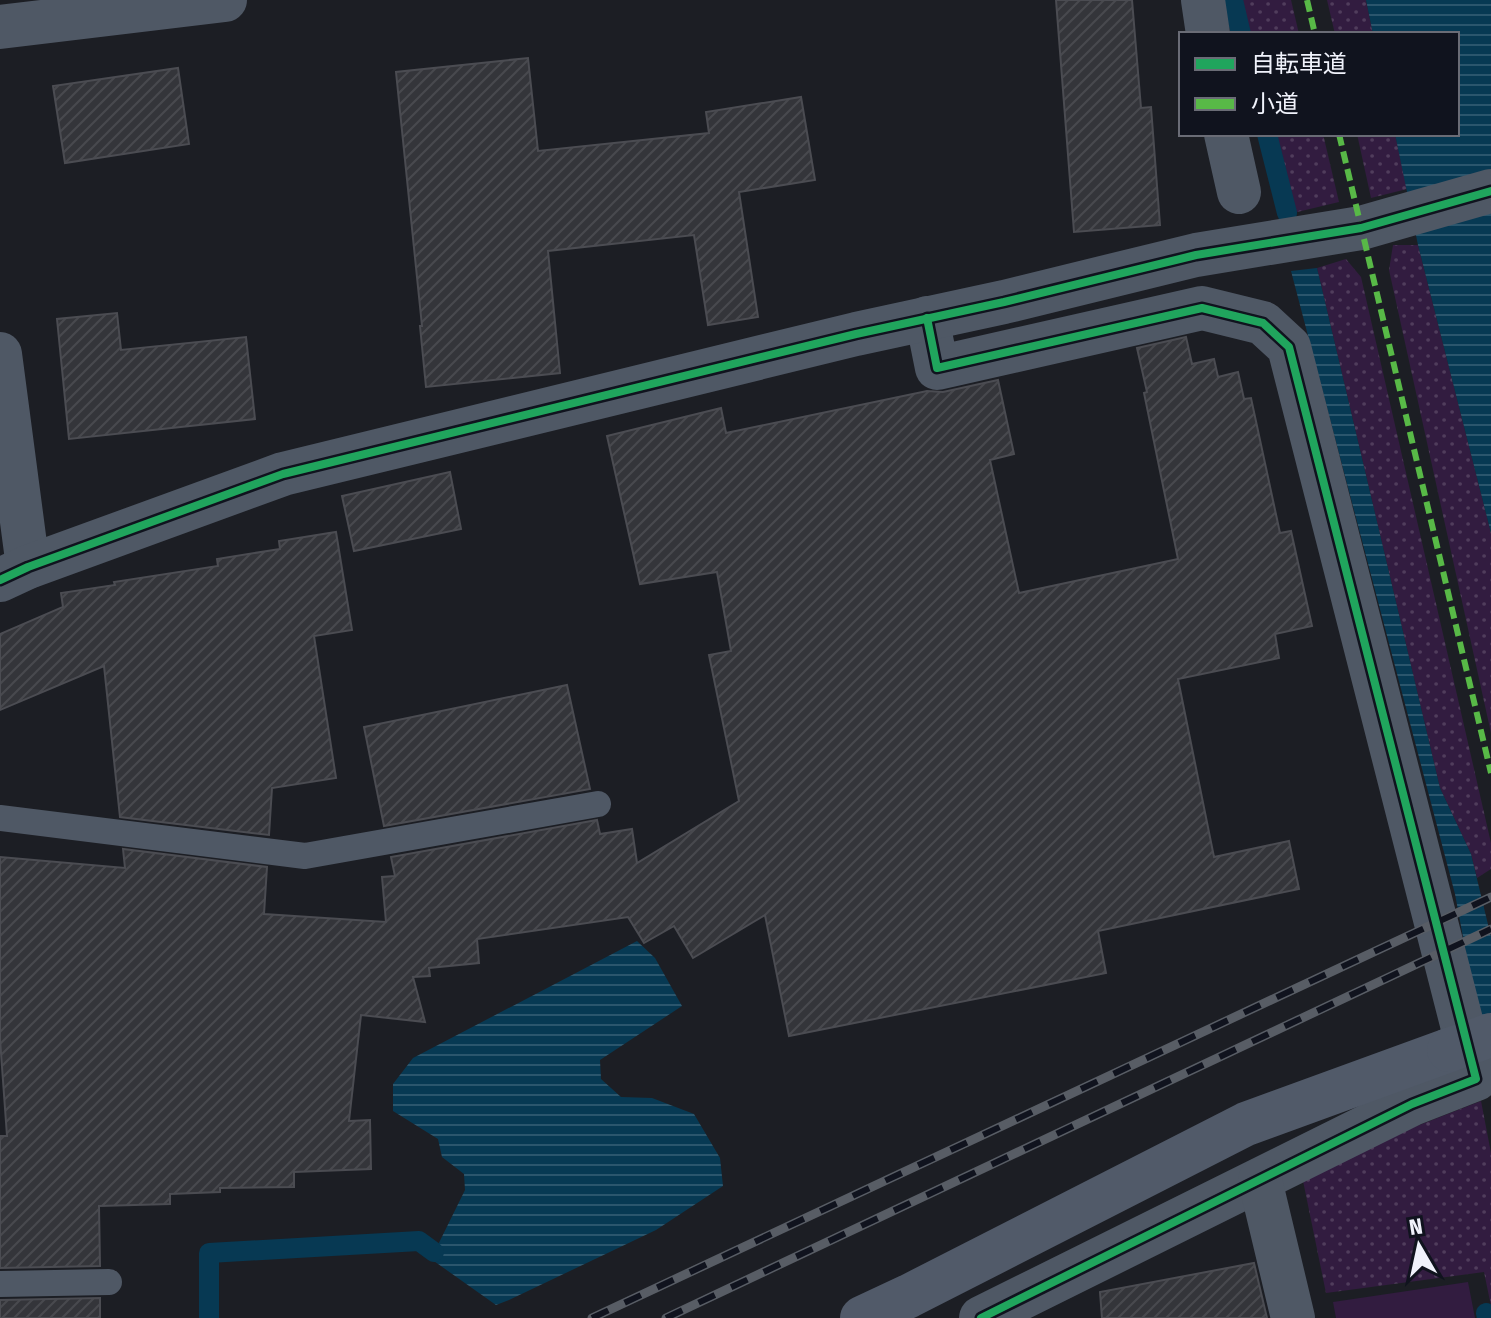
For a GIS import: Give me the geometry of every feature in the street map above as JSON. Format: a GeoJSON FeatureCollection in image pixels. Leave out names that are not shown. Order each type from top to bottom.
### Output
{"type":"FeatureCollection","features":[{"type":"Feature","properties":{"kind":"street"},"geometry":{"type":"LineString","coordinates":[[0,27],[225,0]]}},
{"type":"Feature","properties":{"kind":"street"},"geometry":{"type":"LineString","coordinates":[[1203,0],[1208,32]]}},
{"type":"Feature","properties":{"kind":"street"},"geometry":{"type":"LineString","coordinates":[[1226,136],[1239,192]]}},
{"type":"Feature","properties":{"kind":"street"},"geometry":{"type":"LineString","coordinates":[[0,354],[14,574],[283,474],[856,334],[1196,255],[1361,228],[1491,191]]}},
{"type":"Feature","properties":{"kind":"street"},"geometry":{"type":"LineString","coordinates":[[927,318],[937,368],[1202,308],[1263,323],[1289,347],[1476,1079],[1412,1104],[981,1318]]}},
{"type":"Feature","properties":{"kind":"street"},"geometry":{"type":"LineString","coordinates":[[862,1318],[1246,1124],[1491,1035]]}},
{"type":"Feature","properties":{"kind":"street"},"geometry":{"type":"LineString","coordinates":[[1260,1180],[1293,1318]]}},
{"type":"Feature","properties":{"kind":"lane"},"geometry":{"type":"LineString","coordinates":[[0,818],[305,856],[598,804]]}},
{"type":"Feature","properties":{"kind":"lane"},"geometry":{"type":"LineString","coordinates":[[0,1284],[109,1282]]}},
{"type":"Feature","properties":{"kind":"shaded area"},"geometry":{"type":"Polygon","coordinates":[[[1238,0],[1291,0],[1299,32],[1246,32],[1238,0]]]}},
{"type":"Feature","properties":{"kind":"shaded area"},"geometry":{"type":"Polygon","coordinates":[[[1327,0],[1366,0],[1373,32],[1335,32],[1327,0]]]}},
{"type":"Feature","properties":{"kind":"shaded area"},"geometry":{"type":"Polygon","coordinates":[[[1273,136],[1323,136],[1339,202],[1293,213],[1273,136]]]}},
{"type":"Feature","properties":{"kind":"shaded area"},"geometry":{"type":"Polygon","coordinates":[[[1357,136],[1395,136],[1407,189],[1371,198],[1357,136]]]}},
{"type":"Feature","properties":{"kind":"shaded area"},"geometry":{"type":"Polygon","coordinates":[[[1393,245],[1418,245],[1491,533],[1491,733],[1389,270],[1393,245]]]}},
{"type":"Feature","properties":{"kind":"shaded area"},"geometry":{"type":"Polygon","coordinates":[[[1346,259],[1361,277],[1491,843],[1491,869],[1477,878],[1471,854],[1440,788],[1317,268],[1346,259]]]}},
{"type":"Feature","properties":{"kind":"shaded area"},"geometry":{"type":"Polygon","coordinates":[[[1481,1101],[1491,1153],[1491,1306],[1484,1272],[1326,1293],[1301,1171],[1481,1101]]]}},
{"type":"Feature","properties":{"kind":"shaded area"},"geometry":{"type":"Polygon","coordinates":[[[1468,1282],[1475,1318],[1336,1318],[1333,1302],[1468,1282]]]}},
{"type":"Feature","properties":{"kind":"water"},"geometry":{"type":"Polygon","coordinates":[[[1366,0],[1491,0],[1491,533],[1418,245],[1395,136],[1459,136],[1459,32],[1373,32],[1366,0]]]}},
{"type":"Feature","properties":{"kind":"water"},"geometry":{"type":"Polygon","coordinates":[[[1317,268],[1440,788],[1471,854],[1491,937],[1491,1048],[1474,996],[1455,894],[1291,271],[1317,268]]]}},
{"type":"Feature","properties":{"kind":"water"},"geometry":{"type":"Polygon","coordinates":[[[637,941],[655,958],[682,1006],[600,1060],[601,1079],[621,1097],[652,1098],[694,1114],[720,1158],[723,1186],[656,1230],[496,1305],[431,1259],[465,1190],[464,1174],[442,1157],[438,1139],[393,1111],[393,1084],[413,1058],[637,941]]]}},
{"type":"Feature","properties":{"kind":"building"},"geometry":{"type":"Polygon","coordinates":[[[1056,0],[1132,0],[1141,108],[1151,107],[1160,225],[1074,232],[1056,0]]]}},
{"type":"Feature","properties":{"kind":"building"},"geometry":{"type":"Polygon","coordinates":[[[528,58],[538,151],[709,133],[706,112],[801,97],[815,180],[739,192],[758,317],[708,325],[694,235],[548,251],[560,373],[426,387],[396,72],[528,58]]]}},
{"type":"Feature","properties":{"kind":"building"},"geometry":{"type":"Polygon","coordinates":[[[178,68],[189,144],[65,163],[53,86],[178,68]]]}},
{"type":"Feature","properties":{"kind":"building"},"geometry":{"type":"Polygon","coordinates":[[[117,313],[121,350],[246,337],[255,419],[69,439],[57,319],[117,313]]]}},
{"type":"Feature","properties":{"kind":"building"},"geometry":{"type":"Polygon","coordinates":[[[1186,337],[1192,364],[1214,359],[1218,377],[1238,372],[1244,399],[1251,398],[1280,533],[1291,531],[1312,626],[1275,634],[1279,658],[1178,679],[1214,857],[1289,841],[1299,889],[1098,931],[1106,973],[789,1036],[765,915],[693,958],[674,926],[644,943],[628,917],[477,939],[479,963],[429,968],[430,976],[413,977],[425,1022],[361,1015],[349,1121],[370,1120],[371,1169],[294,1172],[294,1187],[220,1188],[220,1192],[170,1194],[170,1204],[99,1206],[100,1266],[0,1268],[0,1136],[7,1136],[0,1039],[0,857],[125,868],[123,849],[267,867],[264,914],[386,922],[382,877],[395,876],[391,857],[597,820],[600,834],[632,829],[637,863],[739,801],[709,655],[731,651],[717,572],[640,584],[607,436],[721,408],[726,433],[927,391],[943,392],[998,380],[1014,454],[990,460],[1019,593],[1178,559],[1137,348],[1186,337]]]}},
{"type":"Feature","properties":{"kind":"building"},"geometry":{"type":"Polygon","coordinates":[[[450,472],[461,529],[354,551],[342,496],[450,472]]]}},
{"type":"Feature","properties":{"kind":"building"},"geometry":{"type":"Polygon","coordinates":[[[336,532],[352,630],[314,636],[336,778],[272,788],[269,835],[120,817],[104,666],[0,710],[0,634],[63,607],[61,593],[218,566],[217,559],[280,549],[279,541],[336,532]]]}},
{"type":"Feature","properties":{"kind":"building"},"geometry":{"type":"Polygon","coordinates":[[[567,685],[590,789],[384,826],[364,727],[567,685]]]}},
{"type":"Feature","properties":{"kind":"building"},"geometry":{"type":"Polygon","coordinates":[[[1254,1263],[1267,1318],[1102,1318],[1100,1292],[1254,1263]]]}},
{"type":"Feature","properties":{"kind":"building"},"geometry":{"type":"Polygon","coordinates":[[[100,1298],[100,1318],[0,1318],[0,1300],[100,1298]]]}},
{"type":"Feature","properties":{"kind":"waterway"},"geometry":{"type":"LineString","coordinates":[[1233,0],[1241,32]]}},
{"type":"Feature","properties":{"kind":"waterway"},"geometry":{"type":"LineString","coordinates":[[1268,136],[1287,213]]}},
{"type":"Feature","properties":{"kind":"waterway"},"geometry":{"type":"LineString","coordinates":[[209,1318],[209,1253],[419,1241],[434,1252]]}},
{"type":"Feature","properties":{"kind":"waterway"},"geometry":{"type":"LineString","coordinates":[[1486,1313],[1487,1318]]}},
{"type":"Feature","properties":{"kind":"railway"},"geometry":{"type":"LineString","coordinates":[[592,1318],[1491,897]]}},
{"type":"Feature","properties":{"kind":"railway"},"geometry":{"type":"LineString","coordinates":[[666,1318],[1491,929]]}},
{"type":"Feature","properties":{"kind":"marked path"},"geometry":{"type":"LineString","coordinates":[[1307,0],[1315,32]]}},
{"type":"Feature","properties":{"kind":"marked path"},"geometry":{"type":"LineString","coordinates":[[1339,136],[1491,773]]}},
{"type":"Feature","properties":{"kind":"cycle path"},"geometry":{"type":"LineString","coordinates":[[0,580],[283,474],[856,334],[1196,255],[1361,228],[1491,191]]}},
{"type":"Feature","properties":{"kind":"cycle path"},"geometry":{"type":"LineString","coordinates":[[927,318],[937,368],[1202,308],[1263,323],[1289,347],[1476,1079],[1412,1104],[981,1318]]}}]}
